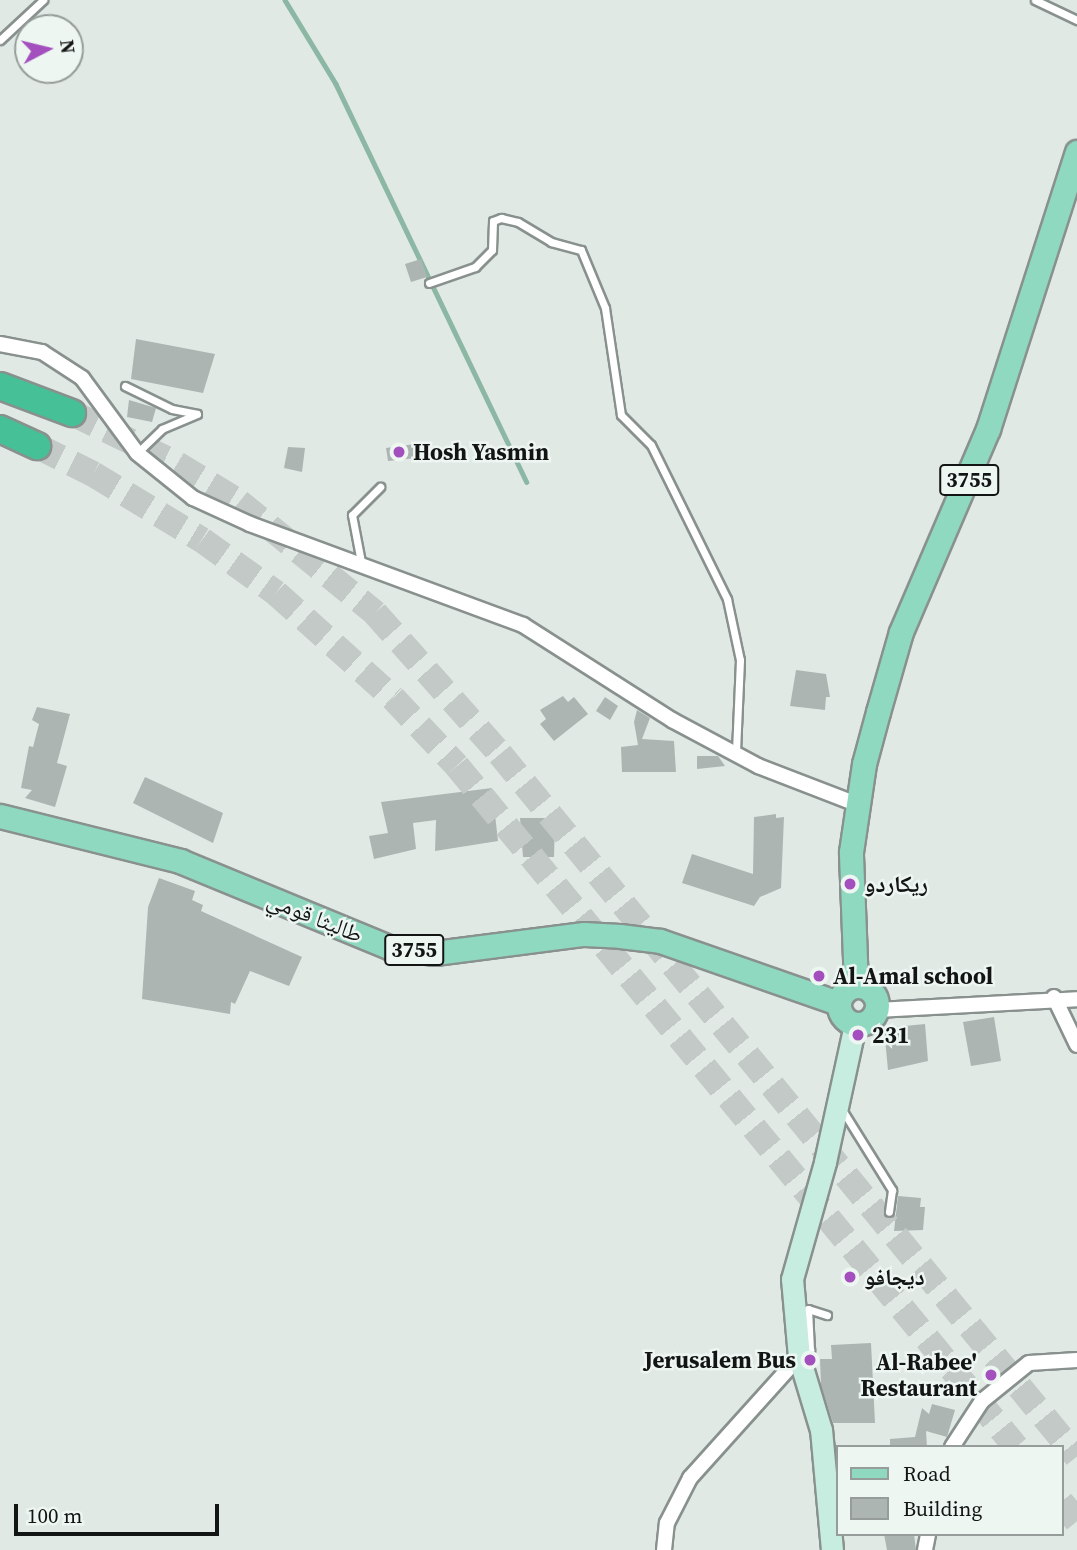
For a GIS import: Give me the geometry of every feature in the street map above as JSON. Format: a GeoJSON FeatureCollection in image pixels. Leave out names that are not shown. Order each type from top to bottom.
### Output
{"type":"FeatureCollection","features":[{"type":"Feature","properties":{"kind":"highway"},"geometry":{"type":"LineString","coordinates":[[0,386],[72,413]]}},
{"type":"Feature","properties":{"kind":"highway"},"geometry":{"type":"LineString","coordinates":[[0,429],[37,446]]}},
{"type":"Feature","properties":{"kind":"main road","name":"3755"},"geometry":{"type":"LineString","coordinates":[[856,985],[851,852],[864,764],[901,632],[988,429],[1070,198],[1077,152]]}},
{"type":"Feature","properties":{"kind":"main road","name":"طاليثا قومي"},"geometry":{"type":"LineString","coordinates":[[0,816],[180,862],[391,948],[435,953],[584,934],[620,936],[660,941],[838,1003]]}},
{"type":"Feature","properties":{"kind":"main road"},"geometry":{"type":"LineString","coordinates":[[856,985],[874,993],[877,1010],[871,1020],[855,1024],[845,1019],[838,1003],[843,992],[856,985]]}},
{"type":"Feature","properties":{"kind":"street"},"geometry":{"type":"LineString","coordinates":[[0,344],[42,352],[82,378],[137,453],[193,498],[250,524],[361,562],[550,638],[641,704],[736,751],[758,766],[859,805]]}},
{"type":"Feature","properties":{"kind":"street"},"geometry":{"type":"LineString","coordinates":[[877,1010],[1054,997],[1077,999]]}},
{"type":"Feature","properties":{"kind":"street"},"geometry":{"type":"LineString","coordinates":[[1054,997],[1077,1045]]}},
{"type":"Feature","properties":{"kind":"street"},"geometry":{"type":"LineString","coordinates":[[832,1550],[821,1430],[799,1357],[792,1279],[839,1104],[855,1024]]}},
{"type":"Feature","properties":{"kind":"street"},"geometry":{"type":"LineString","coordinates":[[664,1550],[667,1523],[690,1478],[799,1357]]}},
{"type":"Feature","properties":{"kind":"street"},"geometry":{"type":"LineString","coordinates":[[953,1445],[982,1401],[1029,1363],[1077,1360]]}},
{"type":"Feature","properties":{"kind":"lane"},"geometry":{"type":"LineString","coordinates":[[0,40],[43,0]]}},
{"type":"Feature","properties":{"kind":"lane"},"geometry":{"type":"LineString","coordinates":[[1035,0],[1077,20]]}},
{"type":"Feature","properties":{"kind":"lane"},"geometry":{"type":"LineString","coordinates":[[429,282],[475,267],[492,250],[493,221],[501,218],[581,250],[606,308],[621,415],[651,445],[727,599],[740,660],[736,751]]}},
{"type":"Feature","properties":{"kind":"lane"},"geometry":{"type":"LineString","coordinates":[[125,386],[172,409],[197,414],[162,429],[137,453]]}},
{"type":"Feature","properties":{"kind":"lane"},"geometry":{"type":"LineString","coordinates":[[361,562],[352,515],[380,487]]}},
{"type":"Feature","properties":{"kind":"lane"},"geometry":{"type":"LineString","coordinates":[[839,1104],[892,1191],[889,1212]]}},
{"type":"Feature","properties":{"kind":"lane"},"geometry":{"type":"LineString","coordinates":[[799,1357],[810,1350],[808,1309],[827,1315]]}},
{"type":"Feature","properties":{"kind":"building"},"geometry":{"type":"Polygon","coordinates":[[[421,259],[427,277],[411,282],[405,264],[421,259]]]}},
{"type":"Feature","properties":{"kind":"building"},"geometry":{"type":"Polygon","coordinates":[[[136,339],[215,354],[203,393],[131,379],[136,339]]]}},
{"type":"Feature","properties":{"kind":"building"},"geometry":{"type":"Polygon","coordinates":[[[129,400],[156,408],[152,422],[127,417],[129,400]]]}},
{"type":"Feature","properties":{"kind":"building"},"geometry":{"type":"Polygon","coordinates":[[[415,444],[416,458],[388,461],[386,448],[415,444]]]}},
{"type":"Feature","properties":{"kind":"building"},"geometry":{"type":"Polygon","coordinates":[[[288,447],[305,448],[302,472],[284,468],[288,447]]]}},
{"type":"Feature","properties":{"kind":"building"},"geometry":{"type":"Polygon","coordinates":[[[796,670],[826,674],[830,697],[826,697],[825,710],[790,706],[796,670]]]}},
{"type":"Feature","properties":{"kind":"building"},"geometry":{"type":"Polygon","coordinates":[[[563,696],[568,702],[574,697],[588,714],[554,741],[540,724],[546,719],[540,710],[563,696]]]}},
{"type":"Feature","properties":{"kind":"building"},"geometry":{"type":"Polygon","coordinates":[[[605,697],[618,706],[610,720],[596,711],[605,697]]]}},
{"type":"Feature","properties":{"kind":"building"},"geometry":{"type":"Polygon","coordinates":[[[37,707],[70,714],[57,763],[67,766],[55,807],[25,798],[32,790],[21,788],[29,746],[33,747],[39,724],[32,720],[37,707]]]}},
{"type":"Feature","properties":{"kind":"building"},"geometry":{"type":"Polygon","coordinates":[[[637,710],[650,718],[642,739],[674,741],[676,772],[622,772],[621,747],[638,745],[634,722],[637,710]]]}},
{"type":"Feature","properties":{"kind":"building"},"geometry":{"type":"Polygon","coordinates":[[[697,756],[718,756],[725,766],[697,769],[697,756]]]}},
{"type":"Feature","properties":{"kind":"building"},"geometry":{"type":"Polygon","coordinates":[[[145,777],[223,813],[213,843],[133,803],[145,777]]]}},
{"type":"Feature","properties":{"kind":"building"},"geometry":{"type":"Polygon","coordinates":[[[492,788],[498,841],[435,851],[436,820],[413,823],[416,849],[374,859],[369,836],[388,833],[381,802],[492,788]]]}},
{"type":"Feature","properties":{"kind":"building"},"geometry":{"type":"Polygon","coordinates":[[[776,814],[776,818],[784,817],[781,888],[760,897],[754,906],[682,883],[692,854],[753,874],[754,817],[776,814]]]}},
{"type":"Feature","properties":{"kind":"building"},"geometry":{"type":"Polygon","coordinates":[[[520,818],[555,818],[554,857],[523,857],[520,818]]]}},
{"type":"Feature","properties":{"kind":"building"},"geometry":{"type":"Polygon","coordinates":[[[159,878],[195,891],[192,900],[203,905],[201,911],[302,957],[289,986],[250,971],[235,1004],[231,1002],[230,1014],[142,999],[148,907],[159,878]]]}},
{"type":"Feature","properties":{"kind":"building"},"geometry":{"type":"Polygon","coordinates":[[[994,1017],[1001,1061],[971,1066],[963,1022],[994,1017]]]}},
{"type":"Feature","properties":{"kind":"building"},"geometry":{"type":"Polygon","coordinates":[[[925,1024],[928,1061],[888,1070],[884,1028],[925,1024]]]}},
{"type":"Feature","properties":{"kind":"building"},"geometry":{"type":"Polygon","coordinates":[[[898,1196],[921,1198],[920,1207],[925,1207],[923,1230],[894,1231],[898,1196]]]}},
{"type":"Feature","properties":{"kind":"building"},"geometry":{"type":"Polygon","coordinates":[[[871,1343],[875,1423],[833,1423],[821,1385],[820,1359],[832,1359],[831,1345],[871,1343]]]}},
{"type":"Feature","properties":{"kind":"building"},"geometry":{"type":"Polygon","coordinates":[[[932,1404],[955,1410],[947,1437],[926,1431],[927,1445],[890,1445],[890,1439],[915,1437],[922,1408],[929,1414],[932,1404]]]}},
{"type":"Feature","properties":{"kind":"building"},"geometry":{"type":"Polygon","coordinates":[[[884,1536],[914,1536],[916,1550],[887,1550],[884,1536]]]}},
{"type":"Feature","properties":{"kind":"waterway"},"geometry":{"type":"LineString","coordinates":[[285,0],[336,84],[527,482]]}},
{"type":"Feature","properties":{"kind":"tunnel"},"geometry":{"type":"LineString","coordinates":[[72,413],[177,464],[239,502],[375,613],[500,754],[1077,1457]]}},
{"type":"Feature","properties":{"kind":"tunnel"},"geometry":{"type":"LineString","coordinates":[[37,446],[93,474],[202,540],[276,593],[393,698],[457,766],[1014,1445]]}},
{"type":"Feature","properties":{"kind":"tunnel"},"geometry":{"type":"LineString","coordinates":[[1063,1504],[1077,1521]]}},
{"type":"Feature","properties":{"kind":"place","name":"Hosh Yasmin"},"geometry":{"type":"Point","coordinates":[399,452]}},
{"type":"Feature","properties":{"kind":"place","name":"ريكاردو"},"geometry":{"type":"Point","coordinates":[850,884]}},
{"type":"Feature","properties":{"kind":"place","name":"Al-Amal school"},"geometry":{"type":"Point","coordinates":[819,976]}},
{"type":"Feature","properties":{"kind":"place","name":"231"},"geometry":{"type":"Point","coordinates":[858,1035]}},
{"type":"Feature","properties":{"kind":"place","name":"ديجافو"},"geometry":{"type":"Point","coordinates":[850,1277]}},
{"type":"Feature","properties":{"kind":"place","name":"Jerusalem Bus"},"geometry":{"type":"Point","coordinates":[810,1360]}},
{"type":"Feature","properties":{"kind":"place","name":"Al-Rabee' Restaurant"},"geometry":{"type":"Point","coordinates":[991,1375]}}]}
